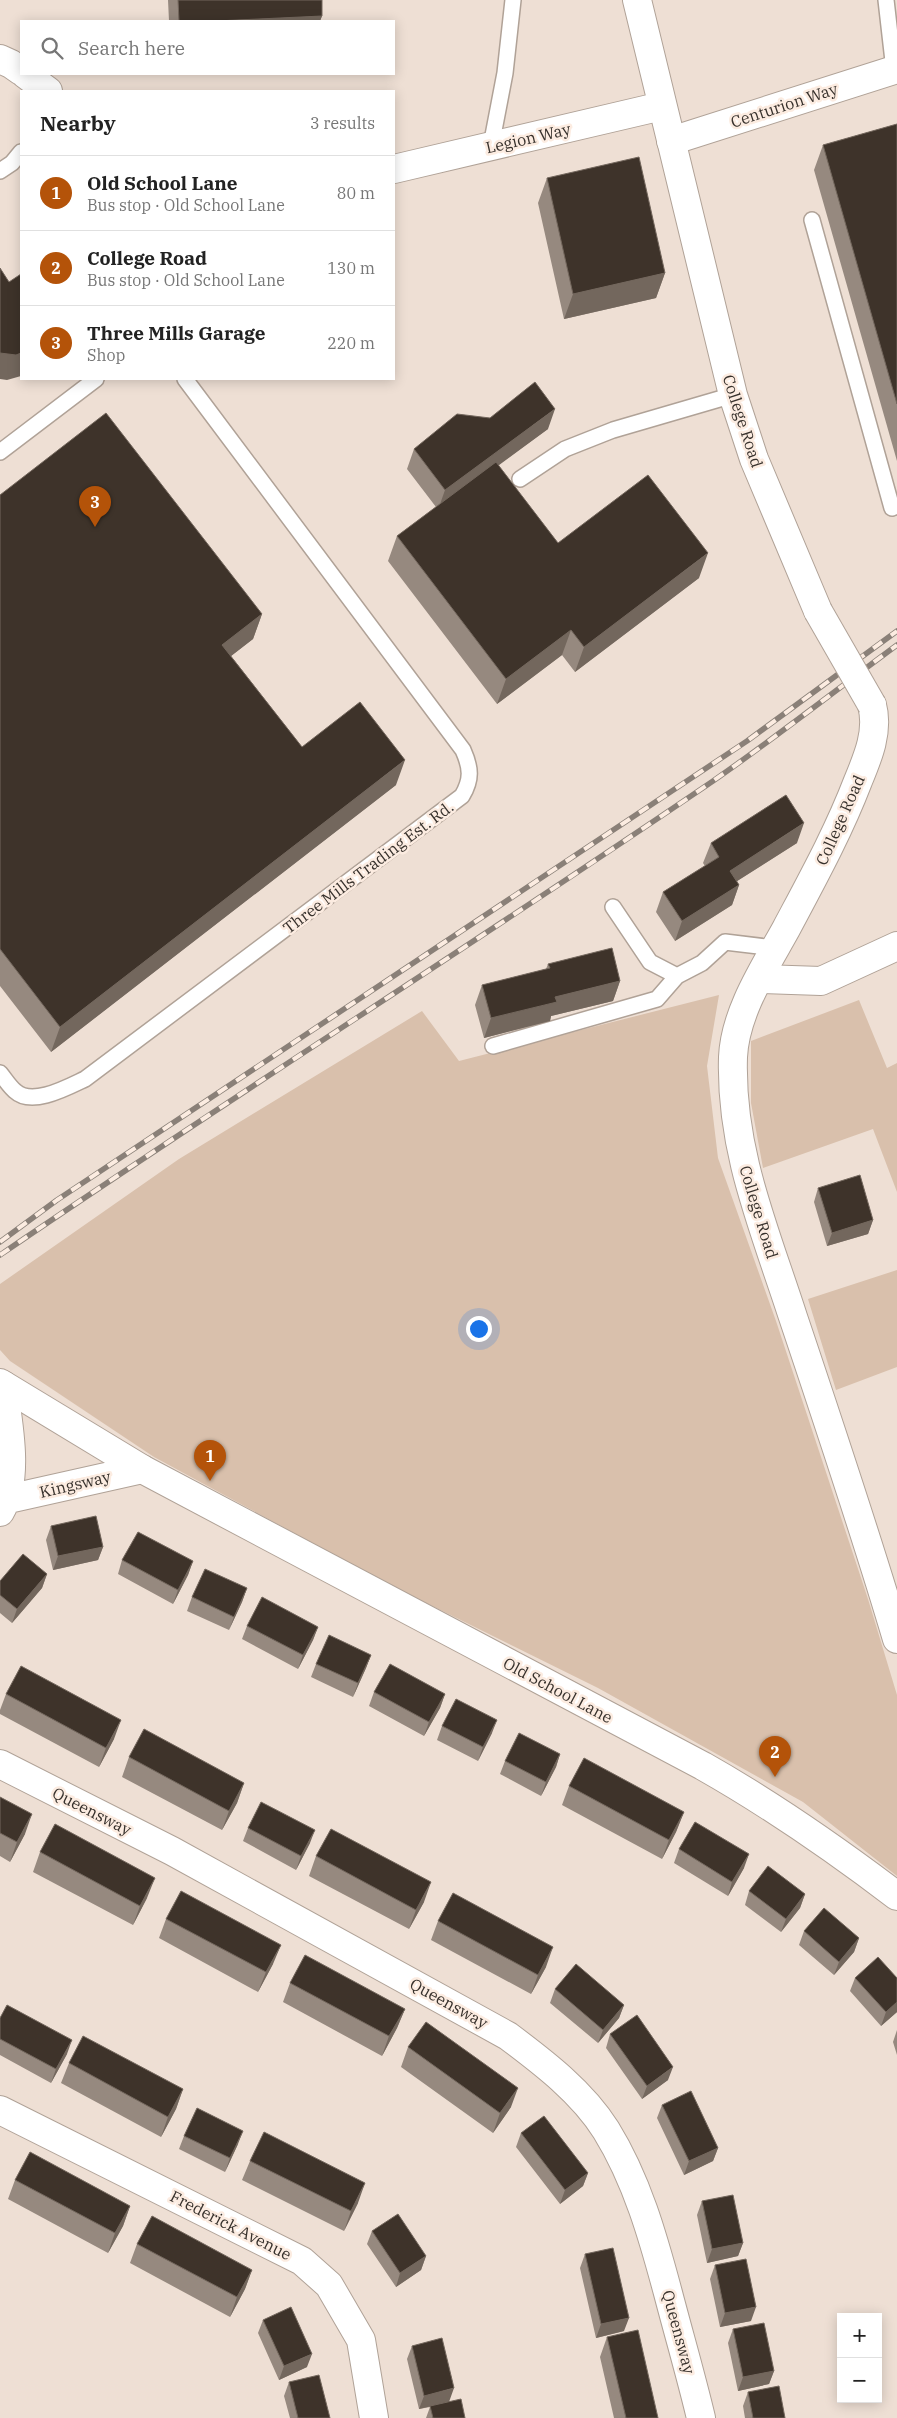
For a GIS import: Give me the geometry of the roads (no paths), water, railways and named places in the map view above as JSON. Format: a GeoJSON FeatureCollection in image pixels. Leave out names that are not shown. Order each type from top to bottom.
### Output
{"type":"FeatureCollection","features":[{"type":"Feature","properties":{"kind":"street","name":"College Road"},"geometry":{"type":"LineString","coordinates":[[637,0],[732,395],[754,459],[818,611],[872,705],[875,716],[874,731],[849,805],[828,850],[759,979],[742,1017],[733,1054],[736,1126],[750,1191],[890,1590],[897,1639]]}},
{"type":"Feature","properties":{"kind":"street"},"geometry":{"type":"LineString","coordinates":[[0,59],[20,70]]}},
{"type":"Feature","properties":{"kind":"street","name":"Centurion Way"},"geometry":{"type":"LineString","coordinates":[[671,141],[895,70]]}},
{"type":"Feature","properties":{"kind":"street"},"geometry":{"type":"LineString","coordinates":[[26,75],[47,90]]}},
{"type":"Feature","properties":{"kind":"street","name":"Legion Way"},"geometry":{"type":"LineString","coordinates":[[395,169],[662,106]]}},
{"type":"Feature","properties":{"kind":"street"},"geometry":{"type":"LineString","coordinates":[[759,979],[821,981],[897,946]]}},
{"type":"Feature","properties":{"kind":"street","name":"Old School Lane"},"geometry":{"type":"LineString","coordinates":[[1,1384],[142,1469],[745,1790],[818,1837],[897,1896]]}},
{"type":"Feature","properties":{"kind":"street","name":"Kingsway"},"geometry":{"type":"LineString","coordinates":[[1,1384],[10,1458],[4,1506],[142,1469]]}},
{"type":"Feature","properties":{"kind":"street","name":"Queensway"},"geometry":{"type":"LineString","coordinates":[[0,1764],[172,1851],[508,2036],[545,2064],[578,2096],[606,2129],[627,2169],[656,2248],[701,2418]]}},
{"type":"Feature","properties":{"kind":"street","name":"Frederick Avenue"},"geometry":{"type":"LineString","coordinates":[[0,2110],[302,2261],[329,2285],[361,2340],[374,2418]]}},
{"type":"Feature","properties":{"kind":"lane"},"geometry":{"type":"LineString","coordinates":[[491,146],[505,73],[513,0]]}},
{"type":"Feature","properties":{"kind":"lane"},"geometry":{"type":"LineString","coordinates":[[886,0],[895,70]]}},
{"type":"Feature","properties":{"kind":"lane"},"geometry":{"type":"LineString","coordinates":[[0,171],[12,163],[20,153]]}},
{"type":"Feature","properties":{"kind":"lane"},"geometry":{"type":"LineString","coordinates":[[812,220],[892,508],[897,506]]}},
{"type":"Feature","properties":{"kind":"lane"},"geometry":{"type":"LineString","coordinates":[[0,452],[95,380]]}},
{"type":"Feature","properties":{"kind":"lane","name":"Three Mills Trading Est. Rd."},"geometry":{"type":"LineString","coordinates":[[0,1073],[16,1092],[29,1097],[44,1096],[85,1079],[462,796],[469,784],[470,766],[463,750],[186,380]]}},
{"type":"Feature","properties":{"kind":"lane"},"geometry":{"type":"LineString","coordinates":[[520,479],[565,449],[613,430],[732,395]]}},
{"type":"Feature","properties":{"kind":"lane"},"geometry":{"type":"LineString","coordinates":[[613,907],[650,962],[677,976]]}},
{"type":"Feature","properties":{"kind":"lane"},"geometry":{"type":"LineString","coordinates":[[493,1046],[657,998],[677,976],[702,963],[725,942],[775,948]]}},
{"type":"Feature","properties":{"kind":"railway"},"geometry":{"type":"LineString","coordinates":[[0,1242],[57,1200],[747,741],[897,631]]}},
{"type":"Feature","properties":{"kind":"railway"},"geometry":{"type":"LineString","coordinates":[[0,1255],[713,781],[897,645]]}},
{"type":"Feature","properties":{"kind":"place","name":"Three Mills Garage"},"geometry":{"type":"Point","coordinates":[95,527]}},
{"type":"Feature","properties":{"kind":"place","name":"Old School Lane"},"geometry":{"type":"Point","coordinates":[210,1481]}},
{"type":"Feature","properties":{"kind":"place","name":"College Road"},"geometry":{"type":"Point","coordinates":[775,1777]}}]}
